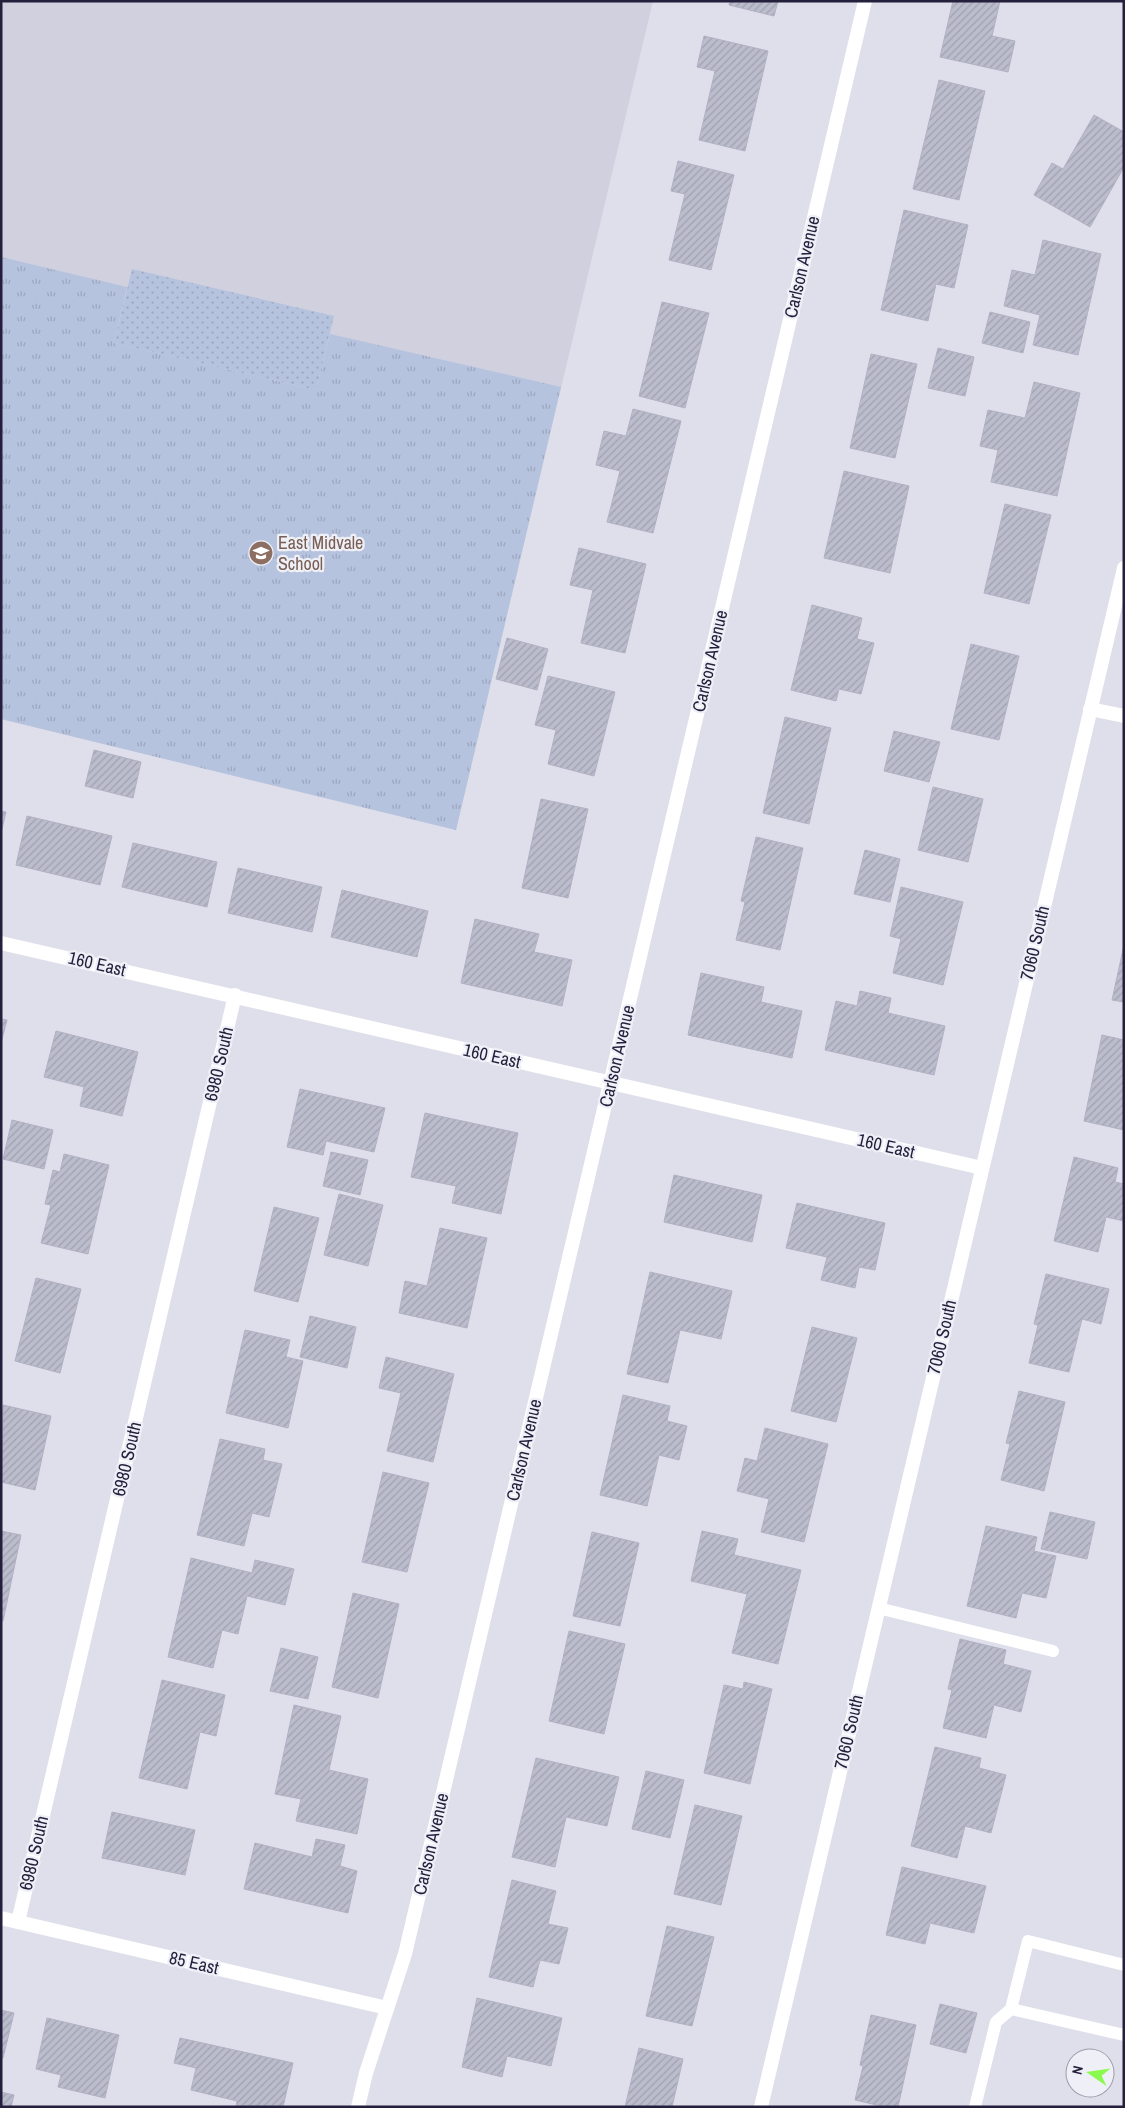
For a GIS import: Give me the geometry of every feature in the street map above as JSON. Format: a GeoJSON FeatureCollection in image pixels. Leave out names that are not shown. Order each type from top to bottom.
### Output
{"type":"FeatureCollection","features":[{"type":"Feature","properties":{"kind":"street","name":"Carlson Avenue"},"geometry":{"type":"LineString","coordinates":[[358,2107],[405,1954],[865,1]]}},
{"type":"Feature","properties":{"kind":"street","name":"7060 South"},"geometry":{"type":"LineString","coordinates":[[761,2107],[1124,568]]}},
{"type":"Feature","properties":{"kind":"street"},"geometry":{"type":"LineString","coordinates":[[1090,709],[1124,716]]}},
{"type":"Feature","properties":{"kind":"street","name":"160 East"},"geometry":{"type":"LineString","coordinates":[[1,943],[235,995],[610,1084],[982,1168]]}},
{"type":"Feature","properties":{"kind":"street","name":"6980 South"},"geometry":{"type":"LineString","coordinates":[[18,1922],[235,995]]}},
{"type":"Feature","properties":{"kind":"street","name":"85 East"},"geometry":{"type":"LineString","coordinates":[[1,1918],[387,2008]]}},
{"type":"Feature","properties":{"kind":"lane"},"geometry":{"type":"LineString","coordinates":[[878,1608],[1053,1651]]}},
{"type":"Feature","properties":{"kind":"lane"},"geometry":{"type":"LineString","coordinates":[[975,2107],[996,2022],[1010,2009],[1028,1941],[1124,1966]]}},
{"type":"Feature","properties":{"kind":"lane"},"geometry":{"type":"LineString","coordinates":[[1010,2009],[1124,2036]]}},
{"type":"Feature","properties":{"kind":"shaded area","name":"East Midvale School"},"geometry":{"type":"Polygon","coordinates":[[[1,1],[653,1],[456,830],[1,719],[1,1]]]}},
{"type":"Feature","properties":{"kind":"green space"},"geometry":{"type":"Polygon","coordinates":[[[1,257],[127,287],[114,343],[316,390],[330,334],[561,387],[456,830],[1,719],[1,257]]]}},
{"type":"Feature","properties":{"kind":"green space"},"geometry":{"type":"Polygon","coordinates":[[[132,269],[334,316],[316,390],[114,343],[132,269]]]}},
{"type":"Feature","properties":{"kind":"building"},"geometry":{"type":"Polygon","coordinates":[[[730,1],[778,1],[774,16],[729,5],[730,1]]]}},
{"type":"Feature","properties":{"kind":"building"},"geometry":{"type":"Polygon","coordinates":[[[953,1],[1000,1],[992,36],[1015,41],[1008,72],[940,57],[953,1]]]}},
{"type":"Feature","properties":{"kind":"building"},"geometry":{"type":"Polygon","coordinates":[[[704,36],[768,51],[745,151],[699,140],[715,71],[697,67],[704,36]]]}},
{"type":"Feature","properties":{"kind":"building"},"geometry":{"type":"Polygon","coordinates":[[[939,80],[985,91],[959,200],[913,189],[939,80]]]}},
{"type":"Feature","properties":{"kind":"building"},"geometry":{"type":"Polygon","coordinates":[[[1094,115],[1124,132],[1124,167],[1090,227],[1034,195],[1052,163],[1063,169],[1094,115]]]}},
{"type":"Feature","properties":{"kind":"building"},"geometry":{"type":"Polygon","coordinates":[[[678,161],[734,175],[711,270],[669,260],[685,194],[671,191],[678,161]]]}},
{"type":"Feature","properties":{"kind":"building"},"geometry":{"type":"Polygon","coordinates":[[[904,210],[968,225],[954,288],[936,284],[928,321],[881,310],[904,210]]]}},
{"type":"Feature","properties":{"kind":"building"},"geometry":{"type":"Polygon","coordinates":[[[1043,240],[1101,254],[1078,355],[1033,345],[1040,315],[1004,306],[1012,270],[1035,275],[1043,240]]]}},
{"type":"Feature","properties":{"kind":"building"},"geometry":{"type":"Polygon","coordinates":[[[662,302],[709,313],[685,408],[639,396],[662,302]]]}},
{"type":"Feature","properties":{"kind":"building"},"geometry":{"type":"Polygon","coordinates":[[[990,312],[1030,322],[1023,353],[982,343],[990,312]]]}},
{"type":"Feature","properties":{"kind":"building"},"geometry":{"type":"Polygon","coordinates":[[[938,348],[974,357],[965,396],[928,388],[938,348]]]}},
{"type":"Feature","properties":{"kind":"building"},"geometry":{"type":"Polygon","coordinates":[[[871,354],[917,364],[895,458],[850,448],[871,354]]]}},
{"type":"Feature","properties":{"kind":"building"},"geometry":{"type":"Polygon","coordinates":[[[1034,382],[1080,393],[1057,496],[991,482],[998,450],[980,446],[988,410],[1025,418],[1034,382]]]}},
{"type":"Feature","properties":{"kind":"building"},"geometry":{"type":"Polygon","coordinates":[[[633,409],[681,421],[653,533],[607,522],[620,471],[596,465],[604,431],[626,436],[633,409]]]}},
{"type":"Feature","properties":{"kind":"building"},"geometry":{"type":"Polygon","coordinates":[[[844,471],[909,486],[890,573],[824,558],[844,471]]]}},
{"type":"Feature","properties":{"kind":"building"},"geometry":{"type":"Polygon","coordinates":[[[1005,504],[1051,515],[1029,604],[984,593],[1005,504]]]}},
{"type":"Feature","properties":{"kind":"building"},"geometry":{"type":"Polygon","coordinates":[[[579,548],[646,564],[625,653],[581,643],[593,590],[570,585],[579,548]]]}},
{"type":"Feature","properties":{"kind":"building"},"geometry":{"type":"Polygon","coordinates":[[[812,605],[862,618],[857,639],[874,643],[861,694],[839,689],[836,701],[791,690],[812,605]]]}},
{"type":"Feature","properties":{"kind":"building"},"geometry":{"type":"Polygon","coordinates":[[[507,638],[548,649],[537,690],[496,679],[507,638]]]}},
{"type":"Feature","properties":{"kind":"building"},"geometry":{"type":"Polygon","coordinates":[[[971,644],[1019,656],[999,740],[951,729],[971,644]]]}},
{"type":"Feature","properties":{"kind":"building"},"geometry":{"type":"Polygon","coordinates":[[[548,676],[615,692],[594,776],[548,764],[556,730],[535,725],[548,676]]]}},
{"type":"Feature","properties":{"kind":"building"},"geometry":{"type":"Polygon","coordinates":[[[785,717],[831,728],[809,824],[763,813],[785,717]]]}},
{"type":"Feature","properties":{"kind":"building"},"geometry":{"type":"Polygon","coordinates":[[[894,731],[940,742],[929,782],[884,771],[894,731]]]}},
{"type":"Feature","properties":{"kind":"building"},"geometry":{"type":"Polygon","coordinates":[[[94,750],[141,762],[133,798],[85,786],[94,750]]]}},
{"type":"Feature","properties":{"kind":"building"},"geometry":{"type":"Polygon","coordinates":[[[933,787],[983,799],[968,862],[918,850],[933,787]]]}},
{"type":"Feature","properties":{"kind":"building"},"geometry":{"type":"Polygon","coordinates":[[[541,799],[588,809],[568,898],[522,888],[541,799]]]}},
{"type":"Feature","properties":{"kind":"building"},"geometry":{"type":"Polygon","coordinates":[[[1,811],[6,812],[1,833],[1,811]]]}},
{"type":"Feature","properties":{"kind":"building"},"geometry":{"type":"Polygon","coordinates":[[[27,816],[112,836],[100,885],[16,865],[27,816]]]}},
{"type":"Feature","properties":{"kind":"building"},"geometry":{"type":"Polygon","coordinates":[[[756,837],[803,848],[780,950],[736,940],[745,902],[741,901],[756,837]]]}},
{"type":"Feature","properties":{"kind":"building"},"geometry":{"type":"Polygon","coordinates":[[[133,843],[217,862],[207,907],[122,887],[133,843]]]}},
{"type":"Feature","properties":{"kind":"building"},"geometry":{"type":"Polygon","coordinates":[[[865,850],[900,859],[890,902],[854,894],[865,850]]]}},
{"type":"Feature","properties":{"kind":"building"},"geometry":{"type":"Polygon","coordinates":[[[238,868],[322,887],[312,932],[228,913],[238,868]]]}},
{"type":"Feature","properties":{"kind":"building"},"geometry":{"type":"Polygon","coordinates":[[[901,887],[963,902],[943,985],[893,973],[901,939],[890,936],[901,887]]]}},
{"type":"Feature","properties":{"kind":"building"},"geometry":{"type":"Polygon","coordinates":[[[342,890],[428,911],[417,957],[331,937],[342,890]]]}},
{"type":"Feature","properties":{"kind":"building"},"geometry":{"type":"Polygon","coordinates":[[[475,919],[539,934],[534,952],[572,960],[562,1006],[461,983],[475,919]]]}},
{"type":"Feature","properties":{"kind":"building"},"geometry":{"type":"Polygon","coordinates":[[[1124,945],[1124,1002],[1112,1000],[1124,945]]]}},
{"type":"Feature","properties":{"kind":"building"},"geometry":{"type":"Polygon","coordinates":[[[701,973],[764,987],[761,1002],[802,1011],[792,1058],[688,1035],[701,973]]]}},
{"type":"Feature","properties":{"kind":"building"},"geometry":{"type":"Polygon","coordinates":[[[860,991],[891,998],[888,1013],[945,1026],[934,1075],[825,1050],[836,1001],[857,1006],[860,991]]]}},
{"type":"Feature","properties":{"kind":"building"},"geometry":{"type":"Polygon","coordinates":[[[1,1019],[7,1020],[1,1043],[1,1019]]]}},
{"type":"Feature","properties":{"kind":"building"},"geometry":{"type":"Polygon","coordinates":[[[56,1031],[138,1052],[122,1116],[80,1106],[84,1087],[44,1077],[56,1031]]]}},
{"type":"Feature","properties":{"kind":"building"},"geometry":{"type":"Polygon","coordinates":[[[1102,1035],[1124,1040],[1124,1130],[1084,1121],[1102,1035]]]}},
{"type":"Feature","properties":{"kind":"building"},"geometry":{"type":"Polygon","coordinates":[[[300,1089],[385,1108],[374,1152],[326,1141],[323,1155],[287,1147],[300,1089]]]}},
{"type":"Feature","properties":{"kind":"building"},"geometry":{"type":"Polygon","coordinates":[[[425,1113],[518,1133],[501,1214],[452,1203],[456,1186],[411,1177],[425,1113]]]}},
{"type":"Feature","properties":{"kind":"building"},"geometry":{"type":"Polygon","coordinates":[[[12,1120],[53,1130],[44,1169],[3,1159],[12,1120]]]}},
{"type":"Feature","properties":{"kind":"building"},"geometry":{"type":"Polygon","coordinates":[[[331,1152],[368,1160],[360,1195],[323,1186],[331,1152]]]}},
{"type":"Feature","properties":{"kind":"building"},"geometry":{"type":"Polygon","coordinates":[[[64,1154],[109,1165],[88,1254],[41,1243],[51,1205],[45,1204],[53,1170],[60,1172],[64,1154]]]}},
{"type":"Feature","properties":{"kind":"building"},"geometry":{"type":"Polygon","coordinates":[[[1074,1157],[1118,1168],[1115,1182],[1124,1184],[1124,1221],[1106,1217],[1098,1252],[1054,1241],[1074,1157]]]}},
{"type":"Feature","properties":{"kind":"building"},"geometry":{"type":"Polygon","coordinates":[[[674,1175],[762,1195],[752,1242],[664,1222],[674,1175]]]}},
{"type":"Feature","properties":{"kind":"building"},"geometry":{"type":"Polygon","coordinates":[[[339,1194],[383,1205],[368,1266],[324,1255],[339,1194]]]}},
{"type":"Feature","properties":{"kind":"building"},"geometry":{"type":"Polygon","coordinates":[[[797,1203],[885,1223],[875,1270],[859,1267],[855,1288],[821,1280],[827,1257],[786,1248],[797,1203]]]}},
{"type":"Feature","properties":{"kind":"building"},"geometry":{"type":"Polygon","coordinates":[[[274,1207],[319,1218],[298,1302],[254,1291],[274,1207]]]}},
{"type":"Feature","properties":{"kind":"building"},"geometry":{"type":"Polygon","coordinates":[[[440,1228],[487,1238],[467,1328],[399,1313],[405,1281],[427,1286],[440,1228]]]}},
{"type":"Feature","properties":{"kind":"building"},"geometry":{"type":"Polygon","coordinates":[[[650,1272],[732,1291],[721,1339],[680,1330],[668,1383],[627,1374],[650,1272]]]}},
{"type":"Feature","properties":{"kind":"building"},"geometry":{"type":"Polygon","coordinates":[[[1046,1274],[1109,1289],[1101,1324],[1082,1319],[1069,1372],[1029,1363],[1038,1325],[1034,1324],[1046,1274]]]}},
{"type":"Feature","properties":{"kind":"building"},"geometry":{"type":"Polygon","coordinates":[[[36,1278],[81,1289],[60,1373],[15,1361],[36,1278]]]}},
{"type":"Feature","properties":{"kind":"building"},"geometry":{"type":"Polygon","coordinates":[[[310,1316],[356,1327],[347,1368],[300,1357],[310,1316]]]}},
{"type":"Feature","properties":{"kind":"building"},"geometry":{"type":"Polygon","coordinates":[[[812,1327],[857,1338],[836,1422],[791,1411],[812,1327]]]}},
{"type":"Feature","properties":{"kind":"building"},"geometry":{"type":"Polygon","coordinates":[[[245,1330],[290,1340],[286,1357],[303,1361],[288,1428],[226,1413],[245,1330]]]}},
{"type":"Feature","properties":{"kind":"building"},"geometry":{"type":"Polygon","coordinates":[[[386,1357],[454,1374],[433,1462],[387,1451],[401,1393],[379,1388],[386,1357]]]}},
{"type":"Feature","properties":{"kind":"building"},"geometry":{"type":"Polygon","coordinates":[[[1019,1391],[1065,1402],[1044,1491],[1001,1480],[1010,1444],[1006,1443],[1019,1391]]]}},
{"type":"Feature","properties":{"kind":"building"},"geometry":{"type":"Polygon","coordinates":[[[623,1395],[670,1406],[667,1421],[687,1426],[679,1460],[659,1455],[647,1506],[600,1495],[623,1395]]]}},
{"type":"Feature","properties":{"kind":"building"},"geometry":{"type":"Polygon","coordinates":[[[3,1405],[51,1416],[35,1490],[1,1482],[3,1405]]]}},
{"type":"Feature","properties":{"kind":"building"},"geometry":{"type":"Polygon","coordinates":[[[765,1428],[828,1444],[804,1542],[761,1532],[769,1499],[737,1491],[745,1458],[757,1461],[765,1428]]]}},
{"type":"Feature","properties":{"kind":"building"},"geometry":{"type":"Polygon","coordinates":[[[220,1439],[265,1449],[263,1460],[282,1464],[269,1517],[252,1513],[244,1546],[197,1535],[220,1439]]]}},
{"type":"Feature","properties":{"kind":"building"},"geometry":{"type":"Polygon","coordinates":[[[383,1472],[429,1483],[407,1572],[362,1562],[383,1472]]]}},
{"type":"Feature","properties":{"kind":"building"},"geometry":{"type":"Polygon","coordinates":[[[1050,1512],[1095,1522],[1087,1559],[1041,1549],[1050,1512]]]}},
{"type":"Feature","properties":{"kind":"building"},"geometry":{"type":"Polygon","coordinates":[[[986,1526],[1037,1537],[1034,1551],[1056,1556],[1046,1598],[1022,1593],[1016,1618],[967,1606],[986,1526]]]}},
{"type":"Feature","properties":{"kind":"building"},"geometry":{"type":"Polygon","coordinates":[[[1,1531],[21,1535],[3,1621],[1,1620],[1,1531]]]}},
{"type":"Feature","properties":{"kind":"building"},"geometry":{"type":"Polygon","coordinates":[[[702,1531],[738,1539],[734,1555],[801,1570],[778,1664],[732,1653],[747,1594],[691,1581],[702,1531]]]}},
{"type":"Feature","properties":{"kind":"building"},"geometry":{"type":"Polygon","coordinates":[[[592,1532],[639,1543],[620,1626],[573,1616],[592,1532]]]}},
{"type":"Feature","properties":{"kind":"building"},"geometry":{"type":"Polygon","coordinates":[[[191,1558],[252,1573],[255,1560],[294,1569],[285,1605],[247,1596],[238,1634],[222,1630],[213,1668],[168,1657],[191,1558]]]}},
{"type":"Feature","properties":{"kind":"building"},"geometry":{"type":"Polygon","coordinates":[[[353,1593],[399,1604],[378,1698],[332,1687],[353,1593]]]}},
{"type":"Feature","properties":{"kind":"building"},"geometry":{"type":"Polygon","coordinates":[[[569,1631],[625,1644],[604,1734],[549,1721],[569,1631]]]}},
{"type":"Feature","properties":{"kind":"building"},"geometry":{"type":"Polygon","coordinates":[[[960,1639],[1006,1650],[1003,1664],[1031,1671],[1021,1712],[994,1705],[986,1738],[943,1728],[952,1690],[948,1689],[960,1639]]]}},
{"type":"Feature","properties":{"kind":"building"},"geometry":{"type":"Polygon","coordinates":[[[281,1648],[318,1657],[308,1699],[270,1691],[281,1648]]]}},
{"type":"Feature","properties":{"kind":"building"},"geometry":{"type":"Polygon","coordinates":[[[162,1680],[225,1695],[216,1736],[200,1732],[187,1789],[139,1778],[162,1680]]]}},
{"type":"Feature","properties":{"kind":"building"},"geometry":{"type":"Polygon","coordinates":[[[744,1682],[772,1689],[750,1784],[704,1773],[724,1685],[743,1689],[744,1682]]]}},
{"type":"Feature","properties":{"kind":"building"},"geometry":{"type":"Polygon","coordinates":[[[294,1705],[341,1716],[329,1770],[368,1779],[357,1834],[296,1821],[301,1799],[275,1794],[294,1705]]]}},
{"type":"Feature","properties":{"kind":"building"},"geometry":{"type":"Polygon","coordinates":[[[935,1747],[981,1758],[979,1768],[1006,1775],[991,1833],[965,1826],[957,1858],[911,1846],[935,1747]]]}},
{"type":"Feature","properties":{"kind":"building"},"geometry":{"type":"Polygon","coordinates":[[[536,1758],[619,1777],[607,1826],[566,1817],[555,1867],[512,1857],[536,1758]]]}},
{"type":"Feature","properties":{"kind":"building"},"geometry":{"type":"Polygon","coordinates":[[[646,1771],[684,1780],[670,1838],[632,1829],[646,1771]]]}},
{"type":"Feature","properties":{"kind":"building"},"geometry":{"type":"Polygon","coordinates":[[[695,1805],[742,1816],[721,1905],[674,1894],[695,1805]]]}},
{"type":"Feature","properties":{"kind":"building"},"geometry":{"type":"Polygon","coordinates":[[[112,1812],[195,1830],[185,1875],[102,1858],[112,1812]]]}},
{"type":"Feature","properties":{"kind":"building"},"geometry":{"type":"Polygon","coordinates":[[[316,1839],[345,1845],[340,1866],[357,1871],[348,1913],[244,1889],[255,1843],[312,1857],[316,1839]]]}},
{"type":"Feature","properties":{"kind":"building"},"geometry":{"type":"Polygon","coordinates":[[[902,1867],[986,1886],[974,1933],[930,1923],[925,1944],[886,1935],[902,1867]]]}},
{"type":"Feature","properties":{"kind":"building"},"geometry":{"type":"Polygon","coordinates":[[[512,1880],[556,1891],[548,1924],[568,1928],[559,1964],[540,1960],[533,1987],[489,1977],[512,1880]]]}},
{"type":"Feature","properties":{"kind":"building"},"geometry":{"type":"Polygon","coordinates":[[[667,1926],[714,1937],[692,2026],[646,2016],[667,1926]]]}},
{"type":"Feature","properties":{"kind":"building"},"geometry":{"type":"Polygon","coordinates":[[[477,1998],[562,2018],[551,2066],[507,2056],[502,2077],[462,2067],[477,1998]]]}},
{"type":"Feature","properties":{"kind":"building"},"geometry":{"type":"Polygon","coordinates":[[[940,2004],[977,2013],[966,2053],[930,2044],[940,2004]]]}},
{"type":"Feature","properties":{"kind":"building"},"geometry":{"type":"Polygon","coordinates":[[[1,2010],[14,2013],[3,2058],[1,2058],[1,2010]]]}},
{"type":"Feature","properties":{"kind":"building"},"geometry":{"type":"Polygon","coordinates":[[[871,2015],[916,2025],[898,2107],[885,2107],[855,2100],[863,2066],[860,2065],[871,2015]]]}},
{"type":"Feature","properties":{"kind":"building"},"geometry":{"type":"Polygon","coordinates":[[[47,2018],[119,2035],[105,2098],[58,2087],[61,2075],[36,2069],[47,2018]]]}},
{"type":"Feature","properties":{"kind":"building"},"geometry":{"type":"Polygon","coordinates":[[[180,2038],[293,2063],[283,2107],[236,2107],[237,2101],[191,2090],[196,2068],[174,2063],[180,2038]]]}},
{"type":"Feature","properties":{"kind":"building"},"geometry":{"type":"Polygon","coordinates":[[[639,2048],[683,2059],[672,2107],[625,2107],[639,2048]]]}},
{"type":"Feature","properties":{"kind":"building"},"geometry":{"type":"Polygon","coordinates":[[[1,2092],[14,2095],[11,2107],[1,2107],[1,2092]]]}},
{"type":"Feature","properties":{"kind":"place","name":"East Midvale School"},"geometry":{"type":"Point","coordinates":[261,553]}}]}
